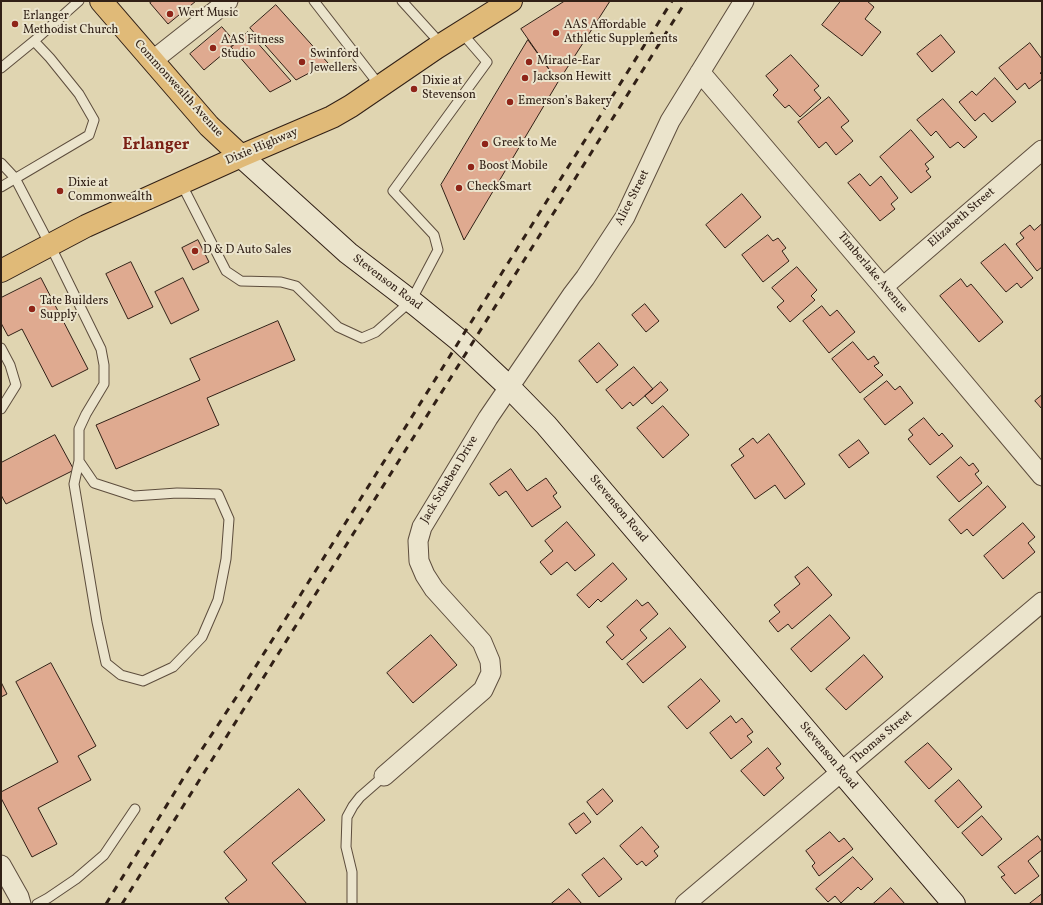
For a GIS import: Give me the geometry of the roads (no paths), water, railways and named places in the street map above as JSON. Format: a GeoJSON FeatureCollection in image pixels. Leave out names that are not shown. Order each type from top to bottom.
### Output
{"type":"FeatureCollection","features":[{"type":"Feature","properties":{"kind":"main road","name":"Commonwealth Avenue"},"geometry":{"type":"LineString","coordinates":[[101,1],[209,126],[241,156]]}},
{"type":"Feature","properties":{"kind":"main road","name":"Dixie Highway"},"geometry":{"type":"LineString","coordinates":[[1,271],[86,226],[241,156],[332,117],[351,106],[441,44],[511,1]]}},
{"type":"Feature","properties":{"kind":"main road","name":"Stevenson Road"},"geometry":{"type":"LineString","coordinates":[[241,156],[348,253],[459,340],[509,386],[546,425],[954,904]]}},
{"type":"Feature","properties":{"kind":"street"},"geometry":{"type":"LineString","coordinates":[[152,61],[228,1]]}},
{"type":"Feature","properties":{"kind":"street","name":"Alice Street"},"geometry":{"type":"LineString","coordinates":[[509,386],[585,278],[625,217],[670,121],[744,1]]}},
{"type":"Feature","properties":{"kind":"street","name":"Timberlake Avenue"},"geometry":{"type":"LineString","coordinates":[[700,72],[1042,476]]}},
{"type":"Feature","properties":{"kind":"street","name":"Elizabeth Street"},"geometry":{"type":"LineString","coordinates":[[883,287],[1042,150]]}},
{"type":"Feature","properties":{"kind":"street","name":"Jack Scheben Drive"},"geometry":{"type":"LineString","coordinates":[[384,776],[483,690],[491,674],[490,661],[482,642],[434,589],[424,575],[419,561],[418,541],[422,527],[426,520],[509,386]]}},
{"type":"Feature","properties":{"kind":"street","name":"Thomas Street"},"geometry":{"type":"LineString","coordinates":[[685,904],[1042,602]]}},
{"type":"Feature","properties":{"kind":"street"},"geometry":{"type":"LineString","coordinates":[[1,865],[19,897],[21,904]]}},
{"type":"Feature","properties":{"kind":"lane"},"geometry":{"type":"LineString","coordinates":[[1,68],[79,1]]}},
{"type":"Feature","properties":{"kind":"lane"},"geometry":{"type":"LineString","coordinates":[[314,1],[380,86]]}},
{"type":"Feature","properties":{"kind":"lane"},"geometry":{"type":"LineString","coordinates":[[402,1],[441,44]]}},
{"type":"Feature","properties":{"kind":"lane"},"geometry":{"type":"LineString","coordinates":[[181,183],[226,271],[241,281],[281,282],[296,286],[338,327],[362,338],[376,332],[411,301],[438,250],[434,235],[394,191],[487,62],[461,32]]}},
{"type":"Feature","properties":{"kind":"lane"},"geometry":{"type":"LineString","coordinates":[[1,187],[89,135],[94,120],[79,94],[34,41]]}},
{"type":"Feature","properties":{"kind":"lane"},"geometry":{"type":"LineString","coordinates":[[1,163],[15,178],[101,349],[104,365],[104,384],[78,429],[78,461],[74,484],[97,622],[106,663],[121,675],[143,681],[173,667],[202,637],[218,600],[226,559],[229,519],[218,494],[177,493],[134,496],[94,483],[78,461]]}},
{"type":"Feature","properties":{"kind":"lane"},"geometry":{"type":"LineString","coordinates":[[1,348],[10,365],[16,386],[1,409]]}},
{"type":"Feature","properties":{"kind":"lane"},"geometry":{"type":"LineString","coordinates":[[352,904],[352,872],[346,847],[347,818],[353,806],[360,797],[384,776]]}},
{"type":"Feature","properties":{"kind":"lane"},"geometry":{"type":"LineString","coordinates":[[37,904],[76,880],[104,855],[135,809]]}},
{"type":"Feature","properties":{"kind":"railway"},"geometry":{"type":"LineString","coordinates":[[106,904],[189,769],[241,690],[672,1]]}},
{"type":"Feature","properties":{"kind":"railway"},"geometry":{"type":"LineString","coordinates":[[122,904],[686,1]]}},
{"type":"Feature","properties":{"kind":"place","name":"Wert Music"},"geometry":{"type":"Point","coordinates":[170,14]}},
{"type":"Feature","properties":{"kind":"place","name":"Erlanger Methodist Church"},"geometry":{"type":"Point","coordinates":[15,24]}},
{"type":"Feature","properties":{"kind":"place","name":"AAS Affordable Athletic Supplements"},"geometry":{"type":"Point","coordinates":[556,33]}},
{"type":"Feature","properties":{"kind":"place","name":"AAS Fitness Studio"},"geometry":{"type":"Point","coordinates":[213,48]}},
{"type":"Feature","properties":{"kind":"place","name":"Swinford Jewellers"},"geometry":{"type":"Point","coordinates":[302,62]}},
{"type":"Feature","properties":{"kind":"place","name":"Miracle-Ear"},"geometry":{"type":"Point","coordinates":[529,62]}},
{"type":"Feature","properties":{"kind":"place","name":"Jackson Hewitt"},"geometry":{"type":"Point","coordinates":[525,78]}},
{"type":"Feature","properties":{"kind":"place","name":"Dixie at Stevenson"},"geometry":{"type":"Point","coordinates":[414,89]}},
{"type":"Feature","properties":{"kind":"place","name":"Emerson’s Bakery"},"geometry":{"type":"Point","coordinates":[510,102]}},
{"type":"Feature","properties":{"kind":"place","name":"Greek to Me"},"geometry":{"type":"Point","coordinates":[485,144]}},
{"type":"Feature","properties":{"kind":"place","name":"Boost Mobile"},"geometry":{"type":"Point","coordinates":[471,167]}},
{"type":"Feature","properties":{"kind":"place","name":"CheckSmart"},"geometry":{"type":"Point","coordinates":[459,188]}},
{"type":"Feature","properties":{"kind":"place","name":"Dixie at Commonwealth"},"geometry":{"type":"Point","coordinates":[60,191]}},
{"type":"Feature","properties":{"kind":"place","name":"D & D Auto Sales"},"geometry":{"type":"Point","coordinates":[195,251]}},
{"type":"Feature","properties":{"kind":"place","name":"Tate Builders Supply"},"geometry":{"type":"Point","coordinates":[32,309]}},
{"type":"Feature","properties":{"kind":"district","name":"Erlanger"},"geometry":{"type":"Point","coordinates":[156,146]}}]}
